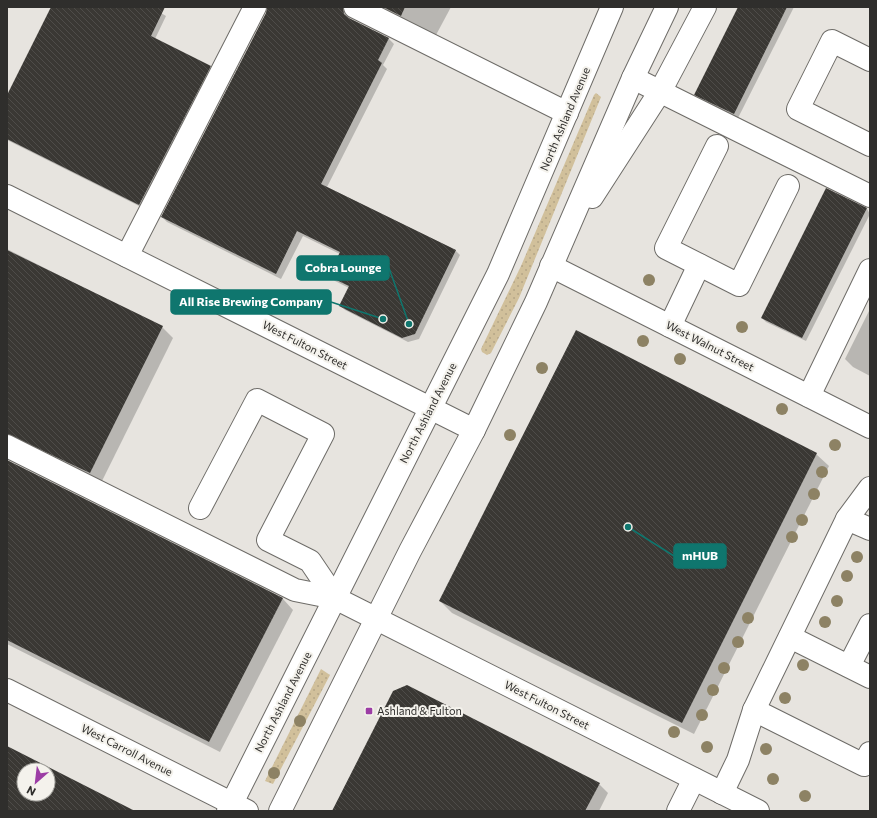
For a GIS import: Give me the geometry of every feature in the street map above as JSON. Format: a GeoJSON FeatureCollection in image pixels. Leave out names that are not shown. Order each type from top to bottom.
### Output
{"type":"FeatureCollection","features":[{"type":"Feature","properties":{"kind":"main road"},"geometry":{"type":"LineString","coordinates":[[127,256],[255,7]]}},
{"type":"Feature","properties":{"kind":"main road"},"geometry":{"type":"LineString","coordinates":[[355,7],[567,113]]}},
{"type":"Feature","properties":{"kind":"main road","name":"North Ashland Avenue"},"geometry":{"type":"LineString","coordinates":[[235,808],[335,598],[498,274],[612,7]]}},
{"type":"Feature","properties":{"kind":"main road"},"geometry":{"type":"LineString","coordinates":[[280,811],[376,619],[474,430],[536,302],[633,78],[667,7]]}},
{"type":"Feature","properties":{"kind":"main road"},"geometry":{"type":"LineString","coordinates":[[554,259],[661,90],[705,7]]}},
{"type":"Feature","properties":{"kind":"main road"},"geometry":{"type":"LineString","coordinates":[[870,60],[832,41],[798,109],[870,145]]}},
{"type":"Feature","properties":{"kind":"main road"},"geometry":{"type":"LineString","coordinates":[[633,78],[661,90],[870,196]]}},
{"type":"Feature","properties":{"kind":"main road"},"geometry":{"type":"LineString","coordinates":[[717,146],[666,248],[739,285],[788,186]]}},
{"type":"Feature","properties":{"kind":"main road","name":"West Fulton Street"},"geometry":{"type":"LineString","coordinates":[[7,196],[474,430]]}},
{"type":"Feature","properties":{"kind":"main road","name":"West Walnut Street"},"geometry":{"type":"LineString","coordinates":[[554,259],[670,326],[870,427]]}},
{"type":"Feature","properties":{"kind":"main road"},"geometry":{"type":"LineString","coordinates":[[670,326],[699,265]]}},
{"type":"Feature","properties":{"kind":"main road"},"geometry":{"type":"LineString","coordinates":[[808,396],[870,270]]}},
{"type":"Feature","properties":{"kind":"main road"},"geometry":{"type":"LineString","coordinates":[[200,508],[257,400],[323,434],[268,540],[310,561],[335,598]]}},
{"type":"Feature","properties":{"kind":"main road"},"geometry":{"type":"LineString","coordinates":[[7,446],[295,590],[335,598]]}},
{"type":"Feature","properties":{"kind":"main road"},"geometry":{"type":"LineString","coordinates":[[722,793],[738,760],[754,710],[847,519],[870,488]]}},
{"type":"Feature","properties":{"kind":"main road"},"geometry":{"type":"LineString","coordinates":[[847,519],[870,530]]}},
{"type":"Feature","properties":{"kind":"main road","name":"West Fulton Street"},"geometry":{"type":"LineString","coordinates":[[335,598],[758,811]]}},
{"type":"Feature","properties":{"kind":"main road"},"geometry":{"type":"LineString","coordinates":[[849,666],[870,625]]}},
{"type":"Feature","properties":{"kind":"main road"},"geometry":{"type":"LineString","coordinates":[[790,638],[870,677]]}},
{"type":"Feature","properties":{"kind":"main road","name":"West Carroll Avenue"},"geometry":{"type":"LineString","coordinates":[[7,690],[235,808]]}},
{"type":"Feature","properties":{"kind":"main road"},"geometry":{"type":"LineString","coordinates":[[754,710],[864,765],[870,753]]}},
{"type":"Feature","properties":{"kind":"main road"},"geometry":{"type":"LineString","coordinates":[[678,811],[694,779]]}},
{"type":"Feature","properties":{"kind":"shaded area"},"geometry":{"type":"Polygon","coordinates":[[[596,93],[601,97],[519,298],[491,353],[487,355],[482,352],[481,349],[521,266],[596,93]]]}},
{"type":"Feature","properties":{"kind":"shaded area"},"geometry":{"type":"Polygon","coordinates":[[[321,669],[330,675],[273,784],[265,781],[321,669]]]}},
{"type":"Feature","properties":{"kind":"building"},"geometry":{"type":"Polygon","coordinates":[[[51,7],[165,7],[151,36],[211,66],[139,205],[7,139],[7,95],[51,7]]]}},
{"type":"Feature","properties":{"kind":"building"},"geometry":{"type":"Polygon","coordinates":[[[267,7],[343,7],[344,14],[349,18],[389,38],[378,60],[382,63],[321,184],[456,250],[415,334],[402,338],[339,306],[349,286],[328,276],[340,252],[297,231],[276,274],[161,217],[266,13],[267,7]]]}},
{"type":"Feature","properties":{"kind":"building"},"geometry":{"type":"Polygon","coordinates":[[[383,7],[405,7],[401,16],[383,7]]]}},
{"type":"Feature","properties":{"kind":"building"},"geometry":{"type":"Polygon","coordinates":[[[738,7],[787,7],[734,114],[694,95],[738,7]]]}},
{"type":"Feature","properties":{"kind":"building"},"geometry":{"type":"Polygon","coordinates":[[[826,188],[867,208],[802,338],[761,318],[826,188]]]}},
{"type":"Feature","properties":{"kind":"building"},"geometry":{"type":"Polygon","coordinates":[[[7,250],[163,326],[90,473],[7,434],[7,250]]]}},
{"type":"Feature","properties":{"kind":"building"},"geometry":{"type":"Polygon","coordinates":[[[576,330],[817,453],[682,723],[439,601],[576,330]]]}},
{"type":"Feature","properties":{"kind":"building"},"geometry":{"type":"Polygon","coordinates":[[[7,460],[283,598],[209,742],[7,640],[7,460]]]}},
{"type":"Feature","properties":{"kind":"building"},"geometry":{"type":"Polygon","coordinates":[[[407,685],[600,783],[585,811],[332,811],[393,691],[407,685]]]}},
{"type":"Feature","properties":{"kind":"building"},"geometry":{"type":"Polygon","coordinates":[[[7,746],[39,762],[16,762],[16,802],[56,802],[56,771],[135,811],[7,811],[7,746]]]}},
{"type":"Feature","properties":{"kind":"place","name":"All Rise Brewing Company"},"geometry":{"type":"Point","coordinates":[383,319]}},
{"type":"Feature","properties":{"kind":"place","name":"Cobra Lounge"},"geometry":{"type":"Point","coordinates":[409,324]}},
{"type":"Feature","properties":{"kind":"place","name":"mHUB"},"geometry":{"type":"Point","coordinates":[628,527]}},
{"type":"Feature","properties":{"kind":"place","name":"Ashland & Fulton"},"geometry":{"type":"Point","coordinates":[369,711]}}]}
